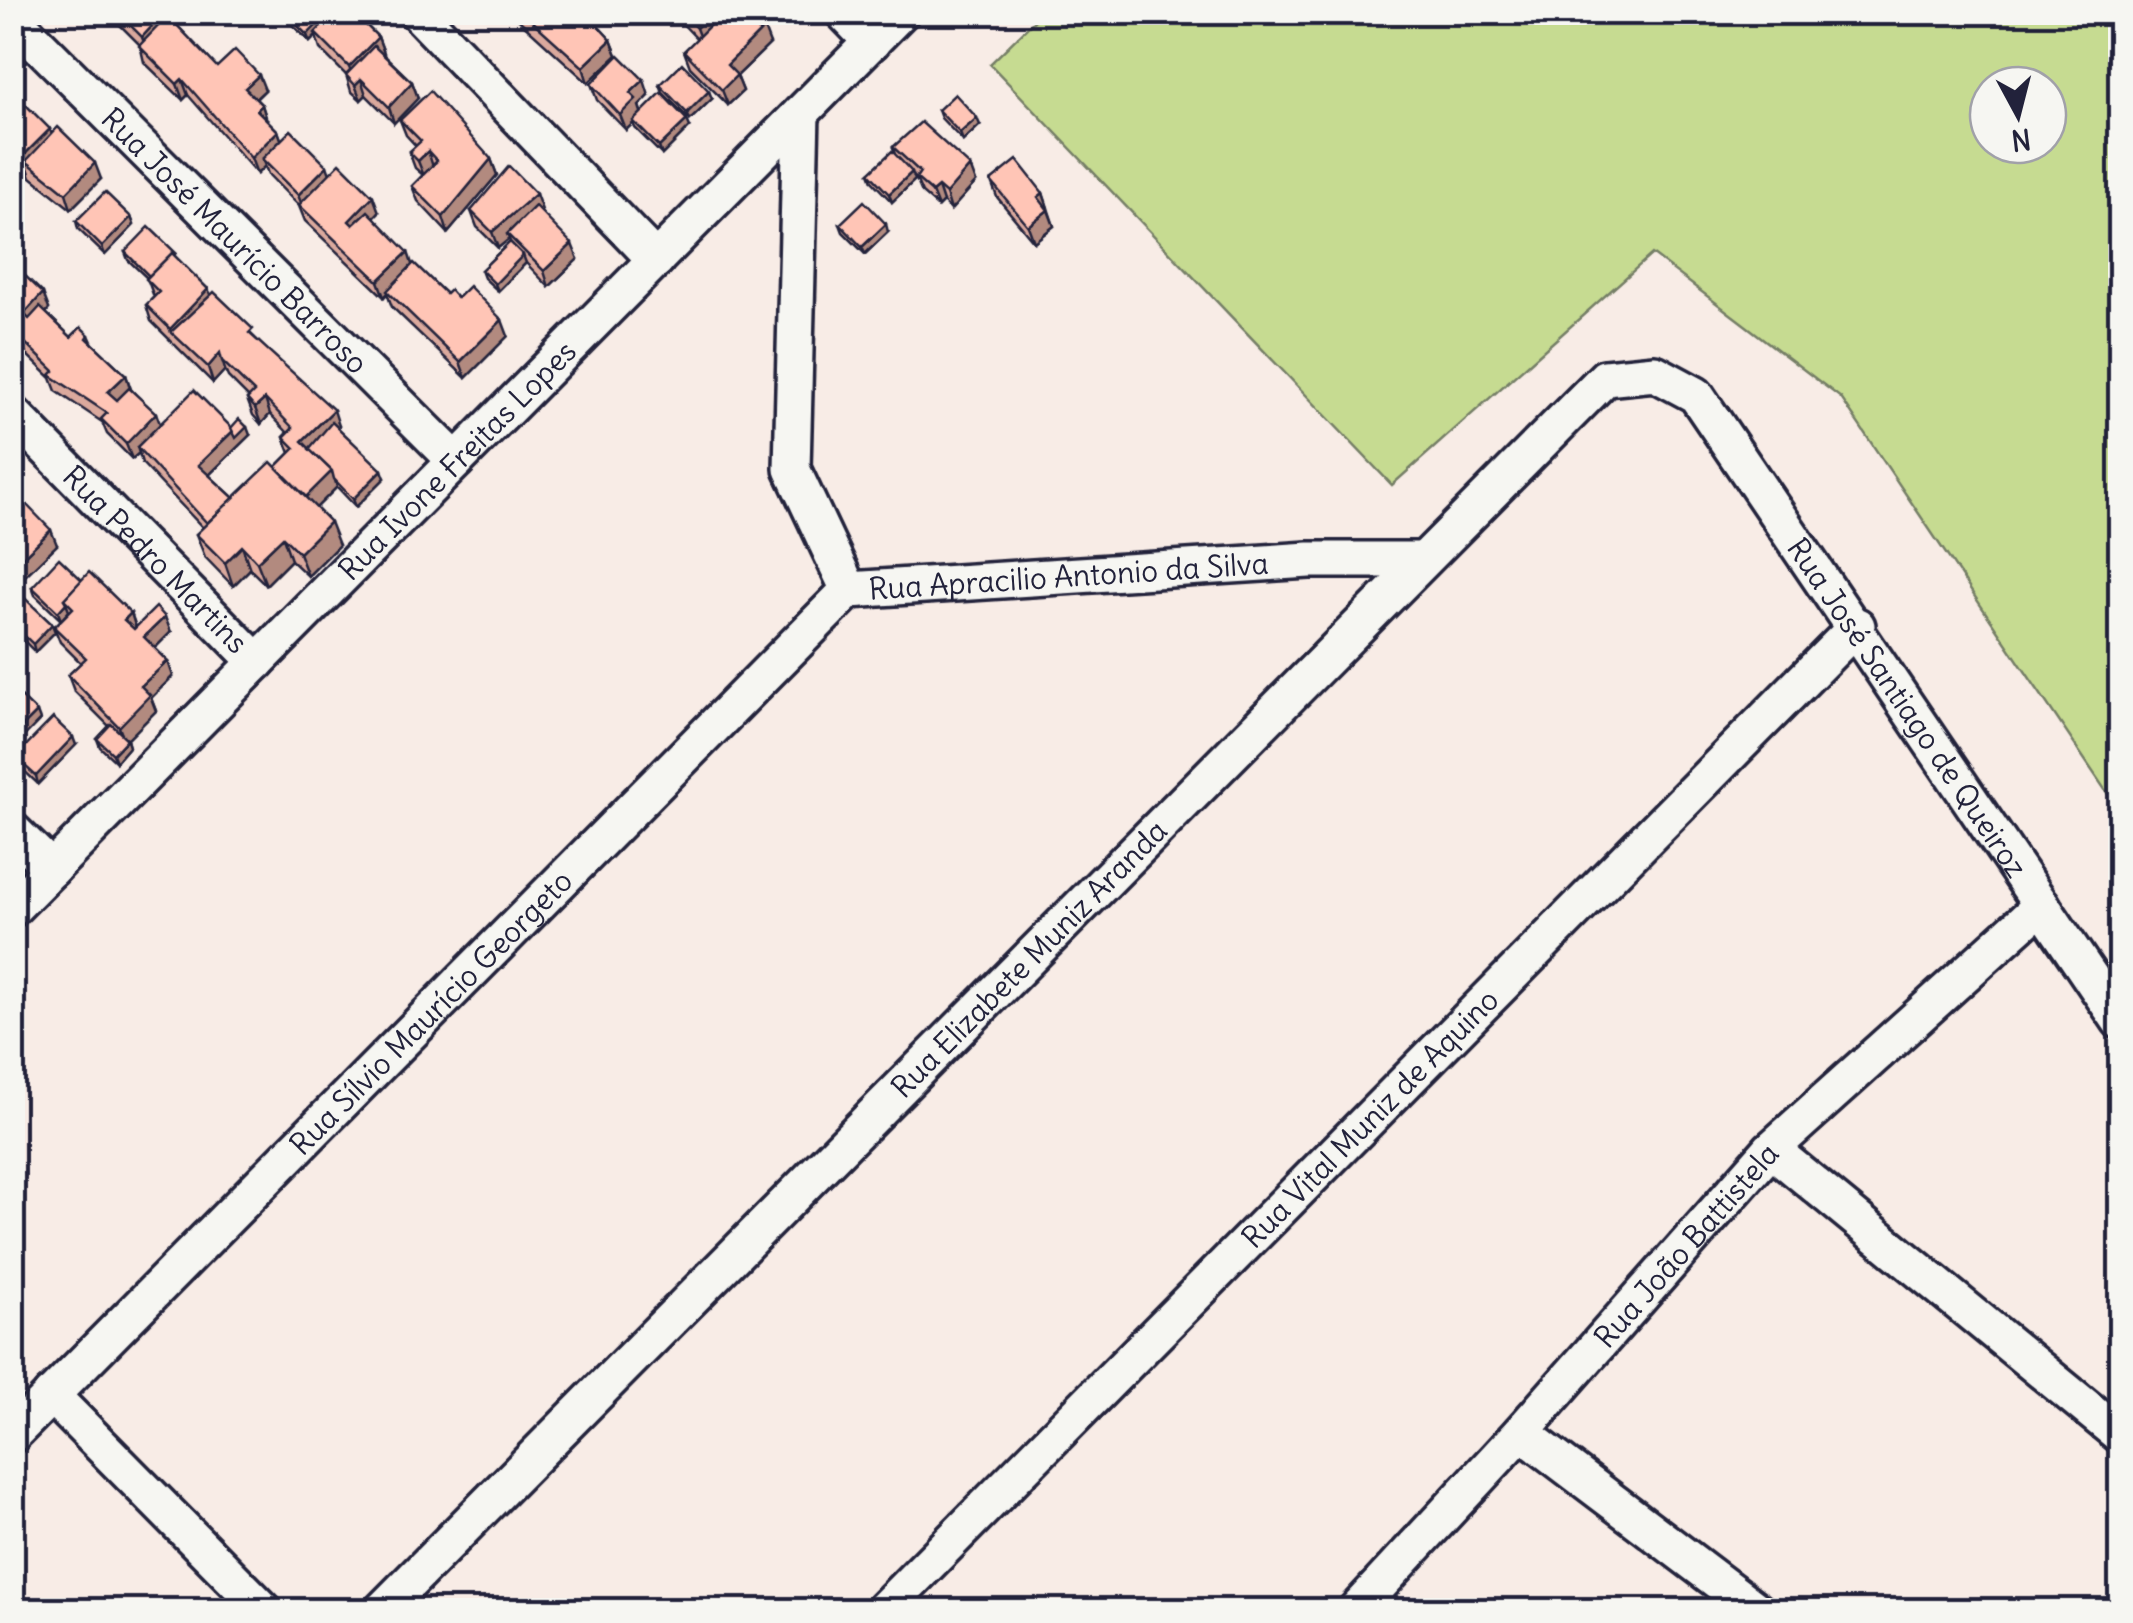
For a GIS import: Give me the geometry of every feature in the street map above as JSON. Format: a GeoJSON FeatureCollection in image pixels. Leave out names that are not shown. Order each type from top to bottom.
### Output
{"type":"FeatureCollection","features":[{"type":"Feature","properties":{"kind":"street"},"geometry":{"type":"LineString","coordinates":[[417,12],[656,260]]}},
{"type":"Feature","properties":{"kind":"street"},"geometry":{"type":"LineString","coordinates":[[843,12],[872,42]]}},
{"type":"Feature","properties":{"kind":"street","name":"Rua Ivone Freitas Lopes"},"geometry":{"type":"LineString","coordinates":[[12,909],[901,12]]}},
{"type":"Feature","properties":{"kind":"street","name":"Rua José Maurício Barroso"},"geometry":{"type":"LineString","coordinates":[[12,18],[456,461]]}},
{"type":"Feature","properties":{"kind":"street","name":"Rua Apracilio Antonio da Silva"},"geometry":{"type":"LineString","coordinates":[[801,113],[792,469],[849,590],[1309,560],[1420,560]]}},
{"type":"Feature","properties":{"kind":"street","name":"Rua Elizabete Muniz Aranda"},"geometry":{"type":"LineString","coordinates":[[382,1610],[1420,560],[1605,378],[1654,373],[1696,395]]}},
{"type":"Feature","properties":{"kind":"street","name":"Rua José Santiago de Queiroz"},"geometry":{"type":"LineString","coordinates":[[1696,395],[1857,626],[2120,1021]]}},
{"type":"Feature","properties":{"kind":"street","name":"Rua Pedro Martins"},"geometry":{"type":"LineString","coordinates":[[12,412],[257,662]]}},
{"type":"Feature","properties":{"kind":"street","name":"Rua Sílvio Maurício Georgeto"},"geometry":{"type":"LineString","coordinates":[[12,1434],[849,590]]}},
{"type":"Feature","properties":{"kind":"street","name":"Rua Vital Muniz de Aquino"},"geometry":{"type":"LineString","coordinates":[[883,1610],[1857,626]]}},
{"type":"Feature","properties":{"kind":"street"},"geometry":{"type":"LineString","coordinates":[[12,830],[52,869]]}},
{"type":"Feature","properties":{"kind":"street","name":"Rua João Battistela"},"geometry":{"type":"LineString","coordinates":[[1356,1610],[1521,1432],[1771,1149],[2042,905]]}},
{"type":"Feature","properties":{"kind":"street"},"geometry":{"type":"LineString","coordinates":[[1771,1149],[2120,1435]]}},
{"type":"Feature","properties":{"kind":"street"},"geometry":{"type":"LineString","coordinates":[[51,1395],[264,1610]]}},
{"type":"Feature","properties":{"kind":"street"},"geometry":{"type":"LineString","coordinates":[[1521,1432],[1756,1610]]}},
{"type":"Feature","properties":{"kind":"green space"},"geometry":{"type":"Polygon","coordinates":[[[1042,13],[2120,13],[2120,812],[1841,398],[1652,254],[1392,485],[990,64],[1042,13]]]}},
{"type":"Feature","properties":{"kind":"building"},"geometry":{"type":"Polygon","coordinates":[[[117,12],[165,12],[142,37],[117,12]]]}},
{"type":"Feature","properties":{"kind":"building"},"geometry":{"type":"Polygon","coordinates":[[[284,12],[329,12],[307,35],[284,12]]]}},
{"type":"Feature","properties":{"kind":"building"},"geometry":{"type":"Polygon","coordinates":[[[335,12],[353,12],[378,37],[349,67],[315,33],[335,12]]]}},
{"type":"Feature","properties":{"kind":"building"},"geometry":{"type":"Polygon","coordinates":[[[522,12],[585,12],[611,40],[583,67],[522,12]]]}},
{"type":"Feature","properties":{"kind":"building"},"geometry":{"type":"Polygon","coordinates":[[[681,12],[712,12],[696,28],[681,12]]]}},
{"type":"Feature","properties":{"kind":"building"},"geometry":{"type":"Polygon","coordinates":[[[723,12],[749,12],[764,28],[727,65],[737,75],[722,90],[684,51],[723,12]]]}},
{"type":"Feature","properties":{"kind":"building"},"geometry":{"type":"Polygon","coordinates":[[[168,16],[217,67],[235,50],[259,75],[245,88],[262,105],[257,110],[278,131],[251,158],[182,79],[177,84],[139,46],[168,16]]]}},
{"type":"Feature","properties":{"kind":"building"},"geometry":{"type":"Polygon","coordinates":[[[374,46],[412,82],[389,107],[361,79],[355,85],[346,75],[374,46]]]}},
{"type":"Feature","properties":{"kind":"building"},"geometry":{"type":"Polygon","coordinates":[[[619,55],[644,80],[630,93],[636,99],[620,115],[591,84],[619,55]]]}},
{"type":"Feature","properties":{"kind":"building"},"geometry":{"type":"Polygon","coordinates":[[[682,63],[709,91],[687,113],[660,85],[682,63]]]}},
{"type":"Feature","properties":{"kind":"building"},"geometry":{"type":"Polygon","coordinates":[[[430,91],[491,159],[443,217],[412,186],[437,161],[428,151],[418,161],[409,152],[421,141],[400,120],[430,91]]]}},
{"type":"Feature","properties":{"kind":"building"},"geometry":{"type":"Polygon","coordinates":[[[661,93],[687,120],[659,147],[633,121],[661,93]]]}},
{"type":"Feature","properties":{"kind":"building"},"geometry":{"type":"Polygon","coordinates":[[[955,94],[977,118],[960,133],[938,110],[955,94]]]}},
{"type":"Feature","properties":{"kind":"building"},"geometry":{"type":"Polygon","coordinates":[[[22,101],[50,129],[20,159],[12,152],[12,111],[22,101]]]}},
{"type":"Feature","properties":{"kind":"building"},"geometry":{"type":"Polygon","coordinates":[[[921,122],[970,166],[946,194],[938,187],[932,192],[916,178],[920,172],[893,147],[921,122]]]}},
{"type":"Feature","properties":{"kind":"building"},"geometry":{"type":"Polygon","coordinates":[[[58,127],[95,163],[66,193],[26,161],[58,127]]]}},
{"type":"Feature","properties":{"kind":"building"},"geometry":{"type":"Polygon","coordinates":[[[291,130],[327,166],[298,195],[262,159],[291,130]]]}},
{"type":"Feature","properties":{"kind":"building"},"geometry":{"type":"Polygon","coordinates":[[[892,151],[912,172],[889,194],[869,173],[892,151]]]}},
{"type":"Feature","properties":{"kind":"building"},"geometry":{"type":"Polygon","coordinates":[[[1017,160],[1043,193],[1038,197],[1048,210],[1028,226],[991,181],[1017,160]]]}},
{"type":"Feature","properties":{"kind":"building"},"geometry":{"type":"Polygon","coordinates":[[[340,163],[373,196],[349,221],[353,225],[368,211],[408,252],[378,281],[299,205],[340,163]]]}},
{"type":"Feature","properties":{"kind":"building"},"geometry":{"type":"Polygon","coordinates":[[[509,166],[536,194],[492,232],[471,211],[509,166]]]}},
{"type":"Feature","properties":{"kind":"building"},"geometry":{"type":"Polygon","coordinates":[[[105,192],[131,217],[102,247],[76,221],[105,192]]]}},
{"type":"Feature","properties":{"kind":"building"},"geometry":{"type":"Polygon","coordinates":[[[864,201],[886,224],[862,247],[840,224],[864,201]]]}},
{"type":"Feature","properties":{"kind":"building"},"geometry":{"type":"Polygon","coordinates":[[[535,206],[572,244],[544,271],[507,234],[535,206]]]}},
{"type":"Feature","properties":{"kind":"building"},"geometry":{"type":"Polygon","coordinates":[[[149,227],[176,253],[149,276],[125,252],[149,227]]]}},
{"type":"Feature","properties":{"kind":"building"},"geometry":{"type":"Polygon","coordinates":[[[510,242],[523,255],[495,284],[481,270],[510,242]]]}},
{"type":"Feature","properties":{"kind":"building"},"geometry":{"type":"Polygon","coordinates":[[[172,253],[208,289],[170,329],[146,305],[159,292],[146,279],[172,253]]]}},
{"type":"Feature","properties":{"kind":"building"},"geometry":{"type":"Polygon","coordinates":[[[414,263],[446,294],[450,290],[457,298],[469,286],[502,320],[460,362],[387,291],[414,263]]]}},
{"type":"Feature","properties":{"kind":"building"},"geometry":{"type":"Polygon","coordinates":[[[17,268],[43,293],[24,314],[29,319],[40,307],[71,337],[81,327],[89,335],[87,338],[126,375],[108,392],[117,400],[129,388],[156,413],[126,444],[101,419],[107,413],[50,375],[54,371],[15,333],[19,329],[12,322],[12,273],[17,268]]]}},
{"type":"Feature","properties":{"kind":"building"},"geometry":{"type":"Polygon","coordinates":[[[214,292],[253,329],[249,333],[334,410],[302,441],[332,471],[306,497],[276,467],[295,448],[284,437],[293,428],[265,399],[255,408],[247,399],[254,392],[222,361],[220,353],[208,367],[171,332],[214,292]]]}},
{"type":"Feature","properties":{"kind":"building"},"geometry":{"type":"Polygon","coordinates":[[[194,390],[234,430],[198,465],[234,498],[207,523],[137,447],[194,390]]]}},
{"type":"Feature","properties":{"kind":"building"},"geometry":{"type":"Polygon","coordinates":[[[239,419],[247,427],[236,438],[231,428],[239,419]]]}},
{"type":"Feature","properties":{"kind":"building"},"geometry":{"type":"Polygon","coordinates":[[[332,422],[382,470],[353,499],[309,449],[332,422]]]}},
{"type":"Feature","properties":{"kind":"building"},"geometry":{"type":"Polygon","coordinates":[[[271,462],[330,522],[299,553],[283,537],[257,562],[242,546],[225,563],[196,534],[271,462]]]}},
{"type":"Feature","properties":{"kind":"building"},"geometry":{"type":"Polygon","coordinates":[[[23,501],[51,530],[20,560],[12,553],[12,512],[23,501]]]}},
{"type":"Feature","properties":{"kind":"building"},"geometry":{"type":"Polygon","coordinates":[[[59,558],[82,580],[58,612],[32,587],[59,558]]]}},
{"type":"Feature","properties":{"kind":"building"},"geometry":{"type":"Polygon","coordinates":[[[89,572],[131,613],[124,620],[134,629],[156,607],[165,617],[144,637],[168,661],[141,686],[150,695],[119,727],[68,675],[86,658],[54,627],[73,608],[64,599],[89,572]]]}},
{"type":"Feature","properties":{"kind":"building"},"geometry":{"type":"Polygon","coordinates":[[[13,587],[52,624],[33,644],[12,624],[13,587]]]}},
{"type":"Feature","properties":{"kind":"building"},"geometry":{"type":"Polygon","coordinates":[[[12,688],[37,712],[12,737],[12,688]]]}},
{"type":"Feature","properties":{"kind":"building"},"geometry":{"type":"Polygon","coordinates":[[[53,718],[73,737],[36,776],[15,757],[53,718]]]}},
{"type":"Feature","properties":{"kind":"building"},"geometry":{"type":"Polygon","coordinates":[[[111,724],[127,739],[113,754],[97,739],[111,724]]]}}]}
